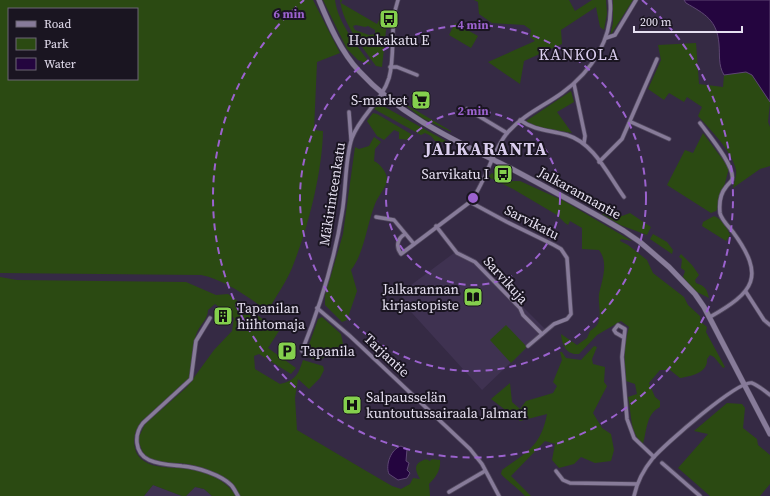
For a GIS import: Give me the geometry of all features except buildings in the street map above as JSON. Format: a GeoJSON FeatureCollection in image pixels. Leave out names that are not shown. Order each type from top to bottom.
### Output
{"type":"FeatureCollection","features":[{"type":"Feature","properties":{"kind":"main road","name":"Jalkarannantie"},"geometry":{"type":"LineString","coordinates":[[319,0],[337,38],[351,62],[382,93],[416,119],[608,221],[640,242],[669,267],[690,289],[710,317],[770,434]]}},
{"type":"Feature","properties":{"kind":"street","name":"Mäkirinteenkatu"},"geometry":{"type":"LineString","coordinates":[[302,351],[317,308],[340,226],[351,141],[356,131],[382,93],[388,79],[393,26],[398,0]]}},
{"type":"Feature","properties":{"kind":"street"},"geometry":{"type":"LineString","coordinates":[[405,234],[399,239],[397,246],[401,254],[436,226],[470,202],[507,133],[520,120],[574,84],[587,70],[606,38],[610,22],[610,0]]}},
{"type":"Feature","properties":{"kind":"street"},"geometry":{"type":"LineString","coordinates":[[606,38],[615,35],[636,0]]}},
{"type":"Feature","properties":{"kind":"street"},"geometry":{"type":"LineString","coordinates":[[599,162],[622,138],[631,122],[657,60]]}},
{"type":"Feature","properties":{"kind":"street"},"geometry":{"type":"LineString","coordinates":[[390,67],[417,75]]}},
{"type":"Feature","properties":{"kind":"street"},"geometry":{"type":"LineString","coordinates":[[574,84],[584,143]]}},
{"type":"Feature","properties":{"kind":"street"},"geometry":{"type":"LineString","coordinates":[[467,109],[507,133]]}},
{"type":"Feature","properties":{"kind":"street"},"geometry":{"type":"LineString","coordinates":[[349,112],[351,141]]}},
{"type":"Feature","properties":{"kind":"street"},"geometry":{"type":"LineString","coordinates":[[520,120],[529,126],[566,135],[584,143],[624,197]]}},
{"type":"Feature","properties":{"kind":"street"},"geometry":{"type":"LineString","coordinates":[[631,122],[669,139]]}},
{"type":"Feature","properties":{"kind":"street"},"geometry":{"type":"LineString","coordinates":[[700,123],[731,168],[731,181],[720,198],[720,214],[743,246],[751,263],[751,284],[746,292],[710,317]]}},
{"type":"Feature","properties":{"kind":"street","name":"Sarvikatu"},"geometry":{"type":"LineString","coordinates":[[470,202],[554,245],[565,253],[568,266],[571,314],[567,319],[554,324],[528,346]]}},
{"type":"Feature","properties":{"kind":"street"},"geometry":{"type":"LineString","coordinates":[[376,216],[394,220],[414,244]]}},
{"type":"Feature","properties":{"kind":"street","name":"Sarvikuja"},"geometry":{"type":"LineString","coordinates":[[436,226],[457,253],[480,266],[520,308],[523,315],[542,334]]}},
{"type":"Feature","properties":{"kind":"street"},"geometry":{"type":"LineString","coordinates":[[746,292],[764,320],[770,325]]}},
{"type":"Feature","properties":{"kind":"street","name":"Tarjantie"},"geometry":{"type":"LineString","coordinates":[[317,308],[340,327],[453,432],[476,456],[499,496]]}},
{"type":"Feature","properties":{"kind":"street"},"geometry":{"type":"LineString","coordinates":[[210,318],[196,341],[191,379],[143,423],[138,430],[137,445],[142,455],[147,460],[158,464],[192,468],[215,476],[231,486],[238,496]]}},
{"type":"Feature","properties":{"kind":"street"},"geometry":{"type":"LineString","coordinates":[[623,337],[622,357],[627,419],[634,438],[654,457]]}},
{"type":"Feature","properties":{"kind":"street"},"geometry":{"type":"LineString","coordinates":[[634,496],[637,484],[654,457],[726,395],[745,384],[752,383],[770,395]]}},
{"type":"Feature","properties":{"kind":"street"},"geometry":{"type":"LineString","coordinates":[[662,463],[700,496]]}},
{"type":"Feature","properties":{"kind":"street"},"geometry":{"type":"LineString","coordinates":[[449,492],[485,471]]}},
{"type":"Feature","properties":{"kind":"street"},"geometry":{"type":"LineString","coordinates":[[556,471],[563,480],[570,483],[637,484]]}},
{"type":"Feature","properties":{"kind":"shaded area"},"geometry":{"type":"Polygon","coordinates":[[[458,250],[475,259],[548,332],[528,346],[482,390],[402,302],[403,291],[458,250]]]}},
{"type":"Feature","properties":{"kind":"shaded area"},"geometry":{"type":"Polygon","coordinates":[[[153,485],[182,496],[144,496],[153,485]]]}},
{"type":"Feature","properties":{"kind":"shaded area"},"geometry":{"type":"Polygon","coordinates":[[[195,487],[204,489],[212,496],[186,496],[195,487]]]}},
{"type":"Feature","properties":{"kind":"green space"},"geometry":{"type":"Polygon","coordinates":[[[0,0],[313,0],[340,53],[317,62],[314,130],[323,131],[320,165],[309,218],[292,268],[268,311],[228,285],[210,277],[201,275],[0,273],[0,0]]]}},
{"type":"Feature","properties":{"kind":"green space"},"geometry":{"type":"Polygon","coordinates":[[[323,0],[335,0],[344,26],[371,65],[358,60],[347,49],[323,0]]]}},
{"type":"Feature","properties":{"kind":"green space"},"geometry":{"type":"Polygon","coordinates":[[[340,0],[342,0],[341,3],[377,24],[385,9],[388,12],[382,67],[376,66],[359,43],[349,27],[342,9],[340,0]],[[356,25],[353,26],[355,30],[369,35],[375,34],[375,30],[368,26],[365,27],[356,25]]]}},
{"type":"Feature","properties":{"kind":"green space"},"geometry":{"type":"Polygon","coordinates":[[[474,0],[569,0],[575,11],[592,0],[606,0],[607,14],[604,30],[600,27],[596,7],[561,30],[562,44],[524,61],[520,84],[488,62],[535,41],[530,37],[531,30],[524,25],[492,23],[479,14],[478,2],[474,0]]]}},
{"type":"Feature","properties":{"kind":"green space"},"geometry":{"type":"Polygon","coordinates":[[[613,0],[633,0],[610,36],[613,23],[613,0]]]}},
{"type":"Feature","properties":{"kind":"green space"},"geometry":{"type":"Polygon","coordinates":[[[455,23],[478,36],[471,48],[449,35],[455,23]]]}},
{"type":"Feature","properties":{"kind":"green space"},"geometry":{"type":"Polygon","coordinates":[[[696,43],[699,84],[723,87],[724,75],[746,72],[753,75],[770,102],[768,122],[770,127],[770,166],[760,169],[733,188],[736,170],[733,162],[720,141],[698,116],[702,107],[687,97],[684,102],[669,93],[664,100],[648,89],[661,60],[658,45],[696,43]]]}},
{"type":"Feature","properties":{"kind":"green space"},"geometry":{"type":"Polygon","coordinates":[[[571,91],[574,102],[557,112],[572,133],[532,126],[526,121],[571,91]]]}},
{"type":"Feature","properties":{"kind":"green space"},"geometry":{"type":"Polygon","coordinates":[[[400,101],[451,131],[451,132],[422,118],[400,101]]]}},
{"type":"Feature","properties":{"kind":"green space"},"geometry":{"type":"Polygon","coordinates":[[[378,105],[383,106],[446,141],[447,143],[435,141],[431,136],[425,133],[421,135],[374,109],[378,105]]]}},
{"type":"Feature","properties":{"kind":"green space"},"geometry":{"type":"Polygon","coordinates":[[[373,113],[411,134],[410,140],[399,139],[399,132],[394,130],[384,140],[377,136],[367,121],[373,113]]]}},
{"type":"Feature","properties":{"kind":"green space"},"geometry":{"type":"Polygon","coordinates":[[[703,133],[729,168],[719,206],[716,211],[711,213],[667,185],[685,150],[693,153],[703,133]]]}},
{"type":"Feature","properties":{"kind":"green space"},"geometry":{"type":"Polygon","coordinates":[[[374,137],[381,142],[375,149],[374,161],[383,169],[387,180],[372,212],[359,256],[351,270],[357,291],[347,320],[342,322],[325,305],[325,296],[343,234],[355,147],[359,149],[369,146],[374,137]]]}},
{"type":"Feature","properties":{"kind":"green space"},"geometry":{"type":"Polygon","coordinates":[[[492,173],[511,181],[520,181],[564,201],[632,241],[621,239],[620,241],[628,245],[647,260],[653,273],[684,297],[688,305],[700,316],[701,322],[707,327],[706,332],[725,367],[723,368],[714,357],[710,355],[707,359],[705,368],[694,375],[680,378],[670,370],[660,370],[649,383],[655,397],[660,401],[660,407],[655,410],[650,418],[646,428],[643,444],[638,439],[633,428],[628,397],[637,394],[635,384],[626,381],[624,348],[629,327],[621,321],[597,335],[579,354],[568,351],[564,345],[561,334],[577,345],[587,338],[590,331],[598,324],[600,314],[599,294],[604,272],[604,260],[602,255],[599,250],[582,249],[582,228],[570,221],[568,225],[557,215],[513,189],[488,177],[492,173]]]}},
{"type":"Feature","properties":{"kind":"green space"},"geometry":{"type":"Polygon","coordinates":[[[610,208],[622,216],[630,213],[651,227],[647,235],[620,225],[602,214],[610,208]]]}},
{"type":"Feature","properties":{"kind":"green space"},"geometry":{"type":"Polygon","coordinates":[[[714,216],[722,221],[730,235],[726,241],[702,226],[703,222],[714,216]]]}},
{"type":"Feature","properties":{"kind":"green space"},"geometry":{"type":"Polygon","coordinates":[[[653,234],[667,242],[673,250],[672,254],[650,239],[653,234]]]}},
{"type":"Feature","properties":{"kind":"green space"},"geometry":{"type":"Polygon","coordinates":[[[681,254],[699,275],[695,280],[696,283],[705,288],[709,298],[695,291],[683,277],[685,271],[681,268],[682,259],[679,257],[681,254]]]}},
{"type":"Feature","properties":{"kind":"green space"},"geometry":{"type":"Polygon","coordinates":[[[0,277],[17,280],[186,282],[216,295],[228,294],[279,331],[268,348],[296,368],[291,374],[259,354],[254,356],[255,369],[280,384],[290,381],[296,376],[303,360],[323,366],[324,370],[320,378],[309,389],[298,379],[295,398],[297,430],[392,486],[401,489],[410,484],[413,478],[420,479],[416,469],[419,462],[426,459],[430,461],[432,459],[440,460],[438,473],[429,484],[430,496],[240,496],[228,482],[213,472],[187,464],[156,462],[147,457],[140,446],[138,439],[145,424],[187,387],[214,350],[232,331],[234,318],[215,304],[208,310],[207,317],[196,335],[191,375],[176,392],[141,422],[136,431],[134,442],[136,453],[144,461],[157,466],[196,470],[212,476],[226,484],[236,496],[212,496],[204,489],[195,487],[186,496],[182,496],[153,485],[144,496],[0,496],[0,277]]]}},
{"type":"Feature","properties":{"kind":"green space"},"geometry":{"type":"Polygon","coordinates":[[[322,317],[341,334],[343,344],[319,361],[305,356],[318,319],[322,317]]]}},
{"type":"Feature","properties":{"kind":"green space"},"geometry":{"type":"Polygon","coordinates":[[[506,325],[527,347],[511,363],[490,340],[506,325]]]}},
{"type":"Feature","properties":{"kind":"green space"},"geometry":{"type":"Polygon","coordinates":[[[594,346],[597,347],[592,359],[593,364],[605,367],[604,382],[607,386],[593,413],[602,428],[611,434],[614,450],[611,461],[595,463],[581,457],[574,464],[559,468],[552,460],[555,444],[545,441],[511,476],[531,496],[525,496],[501,474],[502,470],[526,453],[537,441],[541,434],[547,414],[520,421],[491,399],[510,383],[512,402],[520,409],[526,401],[553,393],[557,386],[553,382],[562,360],[560,352],[562,352],[566,358],[581,360],[594,346]]]}},
{"type":"Feature","properties":{"kind":"green space"},"geometry":{"type":"Polygon","coordinates":[[[727,403],[742,404],[745,408],[743,428],[757,439],[758,445],[770,455],[770,484],[760,496],[710,496],[678,468],[708,434],[694,431],[727,403]]]}},
{"type":"Feature","properties":{"kind":"water"},"geometry":{"type":"Polygon","coordinates":[[[684,0],[770,0],[770,102],[752,75],[746,72],[724,75],[720,64],[718,36],[713,23],[704,14],[686,3],[684,0]]]}},
{"type":"Feature","properties":{"kind":"water"},"geometry":{"type":"Polygon","coordinates":[[[401,446],[407,449],[406,461],[409,463],[407,470],[410,473],[407,478],[398,480],[389,474],[388,462],[394,450],[401,446]]]}},
{"type":"Feature","properties":{"kind":"place","name":"Honkakatu E"},"geometry":{"type":"Point","coordinates":[389,19]}},
{"type":"Feature","properties":{"kind":"place","name":"S-market"},"geometry":{"type":"Point","coordinates":[421,100]}},
{"type":"Feature","properties":{"kind":"place","name":"Sarvikatu I"},"geometry":{"type":"Point","coordinates":[503,174]}},
{"type":"Feature","properties":{"kind":"place","name":"Jalkarannan kirjastopiste"},"geometry":{"type":"Point","coordinates":[473,297]}},
{"type":"Feature","properties":{"kind":"place","name":"Tapanilan hiihtomaja"},"geometry":{"type":"Point","coordinates":[223,316]}},
{"type":"Feature","properties":{"kind":"place","name":"Tapanila"},"geometry":{"type":"Point","coordinates":[287,351]}},
{"type":"Feature","properties":{"kind":"place","name":"Salpausselän kuntoutussairaala Jalmari"},"geometry":{"type":"Point","coordinates":[352,405]}},
{"type":"Feature","properties":{"kind":"district","name":"KANKOLA"},"geometry":{"type":"Point","coordinates":[579,54]}},
{"type":"Feature","properties":{"kind":"district","name":"JALKARANTA"},"geometry":{"type":"Point","coordinates":[486,148]}}]}
